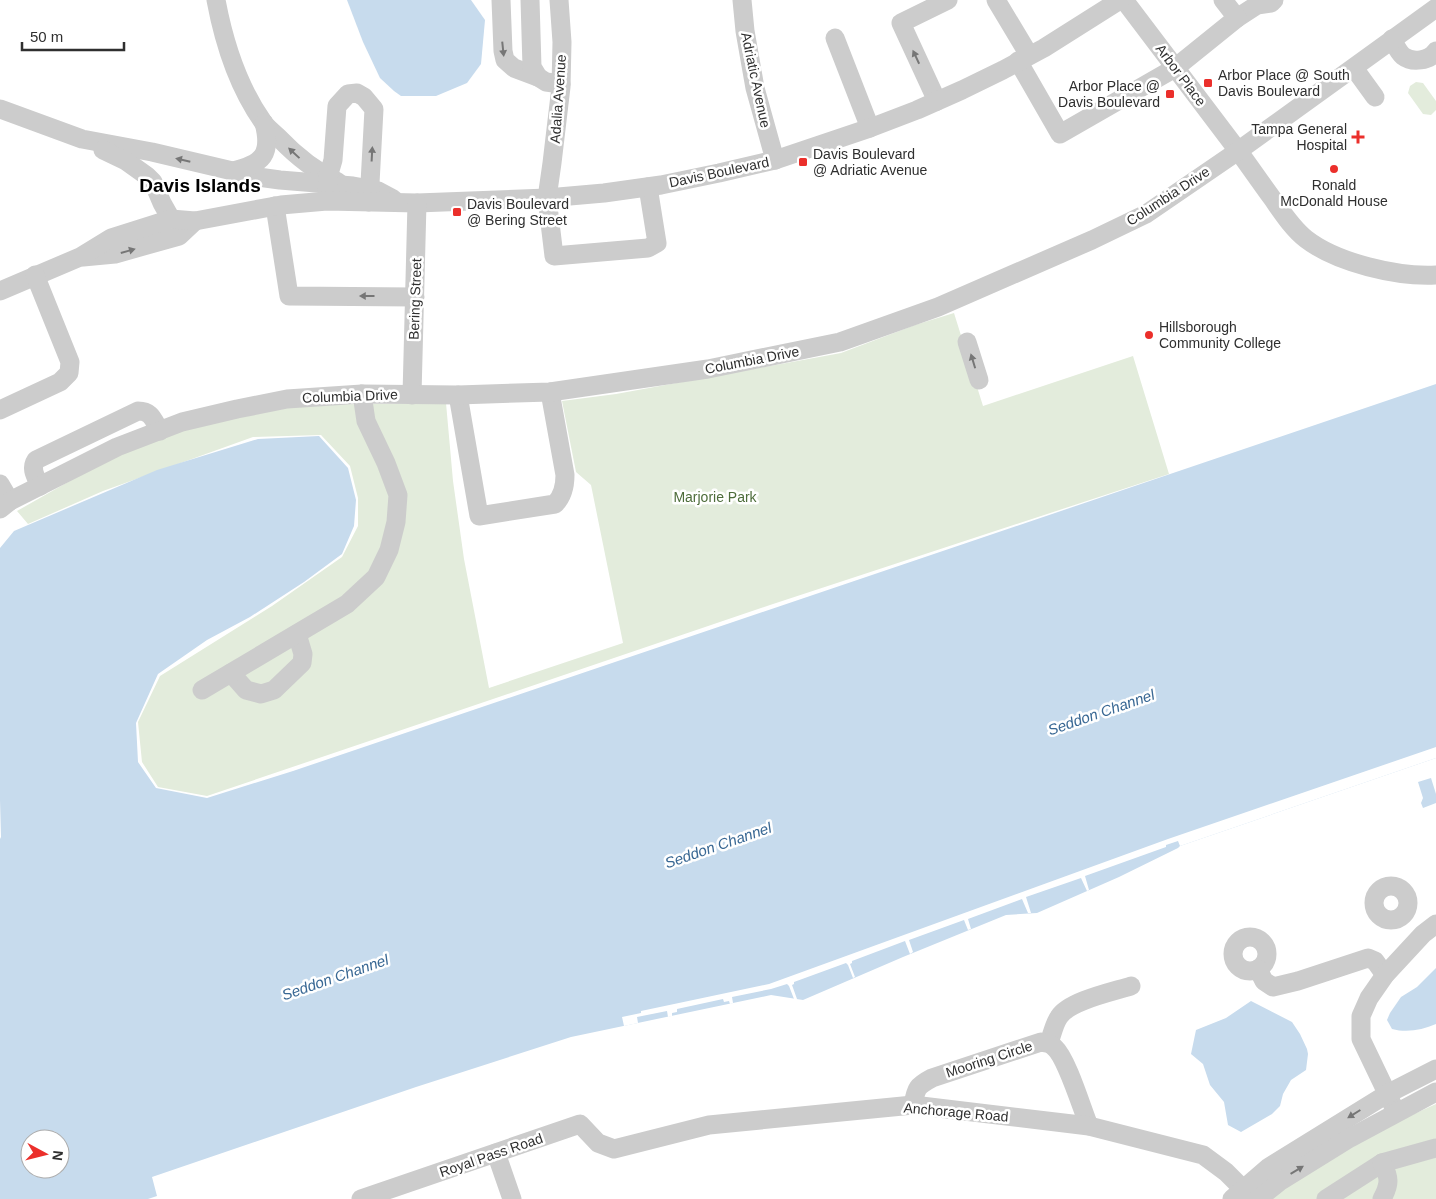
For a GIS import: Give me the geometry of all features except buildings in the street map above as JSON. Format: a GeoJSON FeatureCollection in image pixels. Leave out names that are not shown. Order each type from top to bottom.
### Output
{"type":"FeatureCollection","features":[{"type":"Feature","properties":{"kind":"street"},"geometry":{"type":"LineString","coordinates":[[216,0],[227,46],[236,72],[248,97],[264,123],[294,154],[313,168],[332,187]]}},
{"type":"Feature","properties":{"kind":"street"},"geometry":{"type":"LineString","coordinates":[[501,0],[505,60],[514,68],[546,82],[561,84]]}},
{"type":"Feature","properties":{"kind":"street"},"geometry":{"type":"LineString","coordinates":[[530,0],[532,67],[538,77]]}},
{"type":"Feature","properties":{"kind":"street","name":"Adalia Avenue"},"geometry":{"type":"LineString","coordinates":[[559,0],[562,42],[561,84],[547,198],[554,256],[648,248],[657,243],[648,186]]}},
{"type":"Feature","properties":{"kind":"street","name":"Adriatic Avenue"},"geometry":{"type":"LineString","coordinates":[[742,0],[745,31],[755,88],[775,160]]}},
{"type":"Feature","properties":{"kind":"street"},"geometry":{"type":"LineString","coordinates":[[937,101],[901,23],[948,0]]}},
{"type":"Feature","properties":{"kind":"street"},"geometry":{"type":"LineString","coordinates":[[996,0],[1028,56]]}},
{"type":"Feature","properties":{"kind":"street"},"geometry":{"type":"LineString","coordinates":[[1006,0],[1060,134],[1175,68],[1237,18],[1258,5],[1271,3],[1274,0]]}},
{"type":"Feature","properties":{"kind":"street","name":"Davis Boulevard"},"geometry":{"type":"LineString","coordinates":[[409,203],[547,198],[648,186],[719,173],[775,160],[870,128],[937,101],[1028,56],[1099,6],[1120,0]]}},
{"type":"Feature","properties":{"kind":"street","name":"Arbor Place"},"geometry":{"type":"LineString","coordinates":[[1124,0],[1238,151],[1285,217],[1302,235],[1327,251],[1368,266],[1401,274],[1436,275]]}},
{"type":"Feature","properties":{"kind":"street"},"geometry":{"type":"LineString","coordinates":[[1223,0],[1237,18]]}},
{"type":"Feature","properties":{"kind":"street","name":"Columbia Drive"},"geometry":{"type":"LineString","coordinates":[[5,505],[117,447],[191,420],[236,409],[287,399],[362,394],[458,395],[550,392],[708,369],[840,342],[938,308],[1146,214],[1238,151],[1436,8]]}},
{"type":"Feature","properties":{"kind":"street"},"geometry":{"type":"LineString","coordinates":[[835,38],[870,128]]}},
{"type":"Feature","properties":{"kind":"street"},"geometry":{"type":"LineString","coordinates":[[1392,39],[1404,56],[1415,60],[1433,57]]}},
{"type":"Feature","properties":{"kind":"street"},"geometry":{"type":"LineString","coordinates":[[1354,68],[1376,97]]}},
{"type":"Feature","properties":{"kind":"street"},"geometry":{"type":"LineString","coordinates":[[332,187],[332,160],[337,106],[348,94],[357,93],[364,97],[374,109],[369,196]]}},
{"type":"Feature","properties":{"kind":"street"},"geometry":{"type":"LineString","coordinates":[[0,109],[82,139],[126,162],[153,182],[171,219]]}},
{"type":"Feature","properties":{"kind":"street"},"geometry":{"type":"LineString","coordinates":[[231,171],[256,164],[264,156],[267,149],[268,136],[264,123]]}},
{"type":"Feature","properties":{"kind":"street"},"geometry":{"type":"LineString","coordinates":[[82,139],[152,152],[231,171],[332,187],[369,196],[378,191],[409,203]]}},
{"type":"Feature","properties":{"kind":"street"},"geometry":{"type":"LineString","coordinates":[[0,291],[80,257],[111,238],[171,219],[195,221],[278,206],[332,187]]}},
{"type":"Feature","properties":{"kind":"street","name":"Bering Street"},"geometry":{"type":"LineString","coordinates":[[409,203],[415,297],[412,395]]}},
{"type":"Feature","properties":{"kind":"street"},"geometry":{"type":"LineString","coordinates":[[278,206],[289,296],[415,297]]}},
{"type":"Feature","properties":{"kind":"street"},"geometry":{"type":"LineString","coordinates":[[80,257],[115,254],[179,236],[195,221]]}},
{"type":"Feature","properties":{"kind":"street"},"geometry":{"type":"LineString","coordinates":[[0,410],[60,382],[69,373],[70,362],[35,276]]}},
{"type":"Feature","properties":{"kind":"street"},"geometry":{"type":"LineString","coordinates":[[967,342],[979,380]]}},
{"type":"Feature","properties":{"kind":"street"},"geometry":{"type":"LineString","coordinates":[[458,395],[479,516],[554,504],[560,499],[565,487],[565,475],[550,392]]}},
{"type":"Feature","properties":{"kind":"street"},"geometry":{"type":"LineString","coordinates":[[202,690],[347,604],[376,577],[389,550],[396,522],[398,495],[386,463],[366,421],[362,394]]}},
{"type":"Feature","properties":{"kind":"street"},"geometry":{"type":"LineString","coordinates":[[40,486],[33,470],[33,464],[36,460],[138,411],[149,413],[160,431]]}},
{"type":"Feature","properties":{"kind":"street"},"geometry":{"type":"LineString","coordinates":[[0,484],[5,505]]}},
{"type":"Feature","properties":{"kind":"street"},"geometry":{"type":"LineString","coordinates":[[231,673],[246,690],[261,694],[274,690],[302,663],[303,654],[297,634]]}},
{"type":"Feature","properties":{"kind":"street"},"geometry":{"type":"LineString","coordinates":[[1396,1112],[1361,1039],[1361,1016],[1369,998],[1385,975],[1430,929],[1405,914]]}},
{"type":"Feature","properties":{"kind":"street"},"geometry":{"type":"LineString","coordinates":[[1258,968],[1264,981],[1273,987],[1298,982],[1368,958],[1376,961],[1385,975]]}},
{"type":"Feature","properties":{"kind":"street"},"geometry":{"type":"LineString","coordinates":[[1049,1043],[1059,1017],[1068,1007],[1131,986]]}},
{"type":"Feature","properties":{"kind":"street","name":"Mooring Circle"},"geometry":{"type":"LineString","coordinates":[[913,1106],[915,1093],[920,1084],[932,1078],[1041,1042],[1049,1043],[1064,1060],[1089,1126]]}},
{"type":"Feature","properties":{"kind":"street"},"geometry":{"type":"LineString","coordinates":[[1245,1196],[1269,1167],[1386,1094],[1436,1069]]}},
{"type":"Feature","properties":{"kind":"street"},"geometry":{"type":"LineString","coordinates":[[1245,1196],[1279,1182],[1350,1138],[1436,1092]]}},
{"type":"Feature","properties":{"kind":"street","name":"Anchorage Road"},"geometry":{"type":"LineString","coordinates":[[614,1149],[709,1125],[913,1106],[1089,1126],[1203,1155],[1226,1172],[1245,1196]]}},
{"type":"Feature","properties":{"kind":"street","name":"Royal Pass Road"},"geometry":{"type":"LineString","coordinates":[[361,1199],[580,1124],[598,1143],[614,1149]]}},
{"type":"Feature","properties":{"kind":"street"},"geometry":{"type":"LineString","coordinates":[[1326,1199],[1382,1163],[1436,1148]]}},
{"type":"Feature","properties":{"kind":"street"},"geometry":{"type":"LineString","coordinates":[[496,1153],[512,1199]]}},
{"type":"Feature","properties":{"kind":"street"},"geometry":{"type":"LineString","coordinates":[[1382,1163],[1388,1174],[1389,1183],[1382,1199]]}},
{"type":"Feature","properties":{"kind":"green space"},"geometry":{"type":"Polygon","coordinates":[[[1416,82],[1423,83],[1436,101],[1436,110],[1431,115],[1423,114],[1408,93],[1410,86],[1416,82]]]}},
{"type":"Feature","properties":{"kind":"green space","name":"Marjorie Park"},"geometry":{"type":"Polygon","coordinates":[[[954,313],[983,406],[1133,356],[1169,474],[770,605],[207,796],[158,787],[142,762],[138,722],[160,676],[272,606],[342,557],[358,526],[358,498],[350,466],[321,435],[253,437],[103,491],[28,524],[17,511],[119,453],[183,430],[288,405],[446,403],[453,481],[464,559],[489,688],[623,643],[591,485],[576,472],[562,401],[616,394],[841,353],[915,325],[954,313]]]}},
{"type":"Feature","properties":{"kind":"green space"},"geometry":{"type":"Polygon","coordinates":[[[1436,1104],[1436,1199],[1267,1199],[1372,1133],[1436,1104]]]}},
{"type":"Feature","properties":{"kind":"water"},"geometry":{"type":"Polygon","coordinates":[[[347,0],[471,0],[485,20],[481,64],[467,83],[436,96],[401,96],[380,78],[363,42],[347,0]]]}},
{"type":"Feature","properties":{"kind":"water","name":"Seddon Channel"},"geometry":{"type":"Polygon","coordinates":[[[1436,384],[1436,758],[1180,846],[1119,877],[1037,913],[1006,915],[803,1000],[771,995],[571,1037],[416,1087],[152,1177],[157,1196],[148,1199],[0,1199],[0,548],[14,531],[157,470],[258,439],[319,436],[348,468],[356,500],[354,526],[342,554],[304,582],[250,617],[207,640],[158,674],[136,723],[138,762],[156,788],[207,798],[293,771],[1436,384]]]}},
{"type":"Feature","properties":{"kind":"water"},"geometry":{"type":"Polygon","coordinates":[[[1431,778],[1436,794],[1436,803],[1423,808],[1421,803],[1423,798],[1418,782],[1431,778]]]}},
{"type":"Feature","properties":{"kind":"water"},"geometry":{"type":"Polygon","coordinates":[[[1436,968],[1436,1024],[1414,1030],[1392,1029],[1387,1020],[1401,997],[1417,987],[1436,968]]]}},
{"type":"Feature","properties":{"kind":"water"},"geometry":{"type":"Polygon","coordinates":[[[1251,1001],[1292,1022],[1300,1034],[1308,1054],[1306,1070],[1291,1080],[1283,1094],[1280,1106],[1272,1114],[1241,1132],[1228,1125],[1224,1102],[1210,1085],[1203,1064],[1191,1054],[1196,1030],[1226,1018],[1251,1001]]]}},
{"type":"Feature","properties":{"kind":"pier"},"geometry":{"type":"Polygon","coordinates":[[[1436,747],[1436,758],[1180,846],[1178,841],[1166,845],[1166,847],[1085,876],[1089,890],[1087,891],[1081,878],[1026,897],[1031,913],[1028,913],[1022,899],[968,919],[971,929],[968,930],[964,920],[909,940],[913,952],[910,954],[905,941],[852,961],[850,964],[855,977],[853,978],[846,963],[794,982],[792,985],[797,999],[794,999],[787,984],[732,997],[733,1003],[730,1004],[729,1001],[724,1002],[723,999],[677,1009],[677,1012],[672,1013],[672,1016],[668,1017],[667,1011],[637,1017],[638,1023],[624,1026],[622,1017],[641,1013],[641,1011],[769,984],[1168,839],[1436,747]]]}},
{"type":"Feature","properties":{"kind":"place","name":"Arbor Place @ South Davis Boulevard"},"geometry":{"type":"Point","coordinates":[1208,83]}},
{"type":"Feature","properties":{"kind":"place","name":"Arbor Place @ Davis Boulevard"},"geometry":{"type":"Point","coordinates":[1170,94]}},
{"type":"Feature","properties":{"kind":"place","name":"Tampa General Hospital"},"geometry":{"type":"Point","coordinates":[1358,137]}},
{"type":"Feature","properties":{"kind":"place","name":"Davis Boulevard @ Adriatic Avenue"},"geometry":{"type":"Point","coordinates":[803,162]}},
{"type":"Feature","properties":{"kind":"place","name":"Ronald McDonald House"},"geometry":{"type":"Point","coordinates":[1334,169]}},
{"type":"Feature","properties":{"kind":"place","name":"Davis Boulevard @ Bering Street"},"geometry":{"type":"Point","coordinates":[457,212]}},
{"type":"Feature","properties":{"kind":"place","name":"Hillsborough Community College"},"geometry":{"type":"Point","coordinates":[1149,335]}},
{"type":"Feature","properties":{"kind":"district","name":"Davis Islands"},"geometry":{"type":"Point","coordinates":[200,185]}}]}
